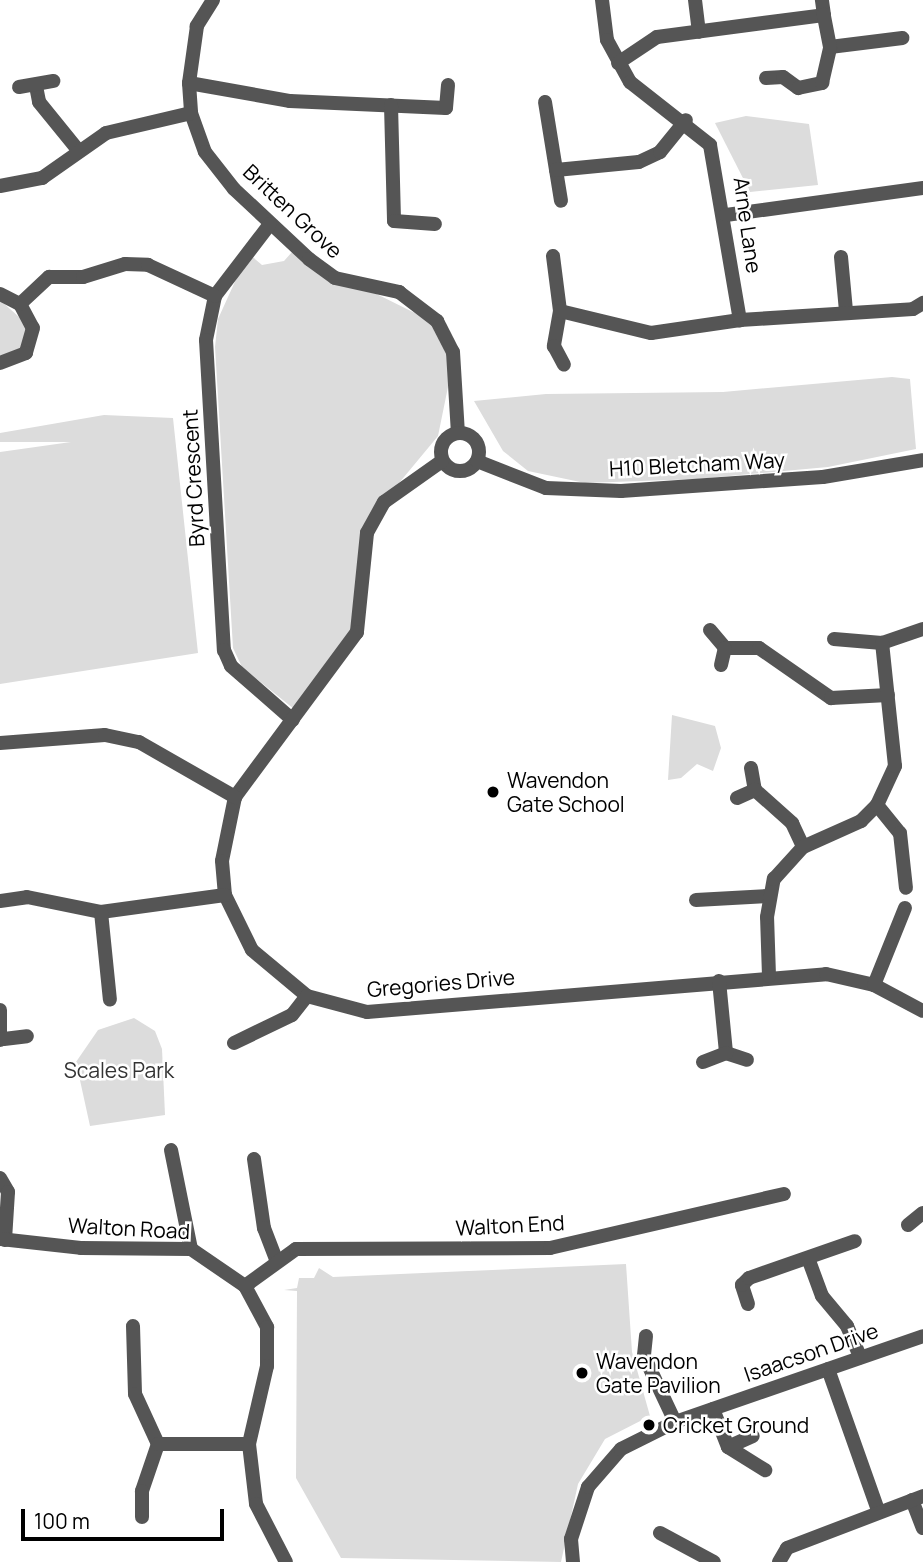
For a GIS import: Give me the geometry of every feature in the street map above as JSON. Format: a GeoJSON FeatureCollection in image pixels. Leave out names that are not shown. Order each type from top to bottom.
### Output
{"type":"FeatureCollection","features":[{"type":"Feature","properties":{"kind":"street","name":"Britten Grove"},"geometry":{"type":"LineString","coordinates":[[213,0],[197,26],[189,83],[191,113],[205,152],[270,224],[335,278],[399,292],[437,321],[453,352],[458,433]]}},
{"type":"Feature","properties":{"kind":"street","name":"Arne Lane"},"geometry":{"type":"LineString","coordinates":[[602,0],[618,63],[630,82],[686,120],[710,145],[726,215],[740,320]]}},
{"type":"Feature","properties":{"kind":"street"},"geometry":{"type":"LineString","coordinates":[[695,0],[699,32]]}},
{"type":"Feature","properties":{"kind":"street"},"geometry":{"type":"LineString","coordinates":[[618,63],[657,37],[699,32],[823,7],[830,47],[822,83],[797,88],[783,76],[766,78]]}},
{"type":"Feature","properties":{"kind":"street"},"geometry":{"type":"LineString","coordinates":[[830,47],[902,38]]}},
{"type":"Feature","properties":{"kind":"street"},"geometry":{"type":"LineString","coordinates":[[19,87],[36,86],[53,80]]}},
{"type":"Feature","properties":{"kind":"street"},"geometry":{"type":"LineString","coordinates":[[189,83],[290,102],[446,108],[448,85]]}},
{"type":"Feature","properties":{"kind":"street"},"geometry":{"type":"LineString","coordinates":[[36,86],[39,102],[78,150]]}},
{"type":"Feature","properties":{"kind":"street"},"geometry":{"type":"LineString","coordinates":[[545,102],[561,201]]}},
{"type":"Feature","properties":{"kind":"street"},"geometry":{"type":"LineString","coordinates":[[391,105],[394,221],[435,224]]}},
{"type":"Feature","properties":{"kind":"street"},"geometry":{"type":"LineString","coordinates":[[0,186],[42,178],[78,150],[106,133],[191,113]]}},
{"type":"Feature","properties":{"kind":"street"},"geometry":{"type":"LineString","coordinates":[[556,170],[639,162],[660,152],[686,120]]}},
{"type":"Feature","properties":{"kind":"street"},"geometry":{"type":"LineString","coordinates":[[726,215],[923,188]]}},
{"type":"Feature","properties":{"kind":"street","name":"Byrd Crescent"},"geometry":{"type":"LineString","coordinates":[[270,224],[215,296],[206,340],[224,650],[231,666],[293,720]]}},
{"type":"Feature","properties":{"kind":"street"},"geometry":{"type":"LineString","coordinates":[[553,256],[560,311],[554,346],[564,365]]}},
{"type":"Feature","properties":{"kind":"street"},"geometry":{"type":"LineString","coordinates":[[841,257],[846,311]]}},
{"type":"Feature","properties":{"kind":"street"},"geometry":{"type":"LineString","coordinates":[[20,304],[49,277],[83,277],[125,264],[148,265],[215,296]]}},
{"type":"Feature","properties":{"kind":"street"},"geometry":{"type":"LineString","coordinates":[[0,294],[20,304],[33,328],[31,346],[21,358],[0,363]]}},
{"type":"Feature","properties":{"kind":"street"},"geometry":{"type":"LineString","coordinates":[[560,311],[651,333],[740,320],[846,311],[912,309],[923,303]]}},
{"type":"Feature","properties":{"kind":"street"},"geometry":{"type":"LineString","coordinates":[[458,433],[474,440],[477,461],[463,471],[442,461],[443,443],[458,433]]}},
{"type":"Feature","properties":{"kind":"street","name":"Gregories Drive"},"geometry":{"type":"LineString","coordinates":[[442,461],[384,502],[367,533],[357,632],[235,797],[222,861],[225,895],[251,950],[307,996],[367,1012],[769,976],[826,974],[874,985],[923,1011]]}},
{"type":"Feature","properties":{"kind":"street","name":"H10 Bletcham Way"},"geometry":{"type":"LineString","coordinates":[[477,461],[546,488],[621,491],[798,480],[920,461]]}},
{"type":"Feature","properties":{"kind":"street"},"geometry":{"type":"LineString","coordinates":[[834,639],[882,643],[923,629]]}},
{"type":"Feature","properties":{"kind":"street"},"geometry":{"type":"LineString","coordinates":[[710,630],[725,648]]}},
{"type":"Feature","properties":{"kind":"street"},"geometry":{"type":"LineString","coordinates":[[769,976],[768,896],[786,860],[803,847],[861,821],[877,805],[895,766],[882,643]]}},
{"type":"Feature","properties":{"kind":"street"},"geometry":{"type":"LineString","coordinates":[[725,648],[759,648],[831,698],[888,695]]}},
{"type":"Feature","properties":{"kind":"street"},"geometry":{"type":"LineString","coordinates":[[720,665],[725,648]]}},
{"type":"Feature","properties":{"kind":"street"},"geometry":{"type":"LineString","coordinates":[[0,743],[105,735],[139,742],[235,797]]}},
{"type":"Feature","properties":{"kind":"street"},"geometry":{"type":"LineString","coordinates":[[751,768],[755,790],[792,823],[803,847]]}},
{"type":"Feature","properties":{"kind":"street"},"geometry":{"type":"LineString","coordinates":[[737,798],[755,790]]}},
{"type":"Feature","properties":{"kind":"street"},"geometry":{"type":"LineString","coordinates":[[877,805],[900,833],[906,888]]}},
{"type":"Feature","properties":{"kind":"street"},"geometry":{"type":"LineString","coordinates":[[0,901],[27,897],[101,912],[225,895]]}},
{"type":"Feature","properties":{"kind":"street"},"geometry":{"type":"LineString","coordinates":[[696,900],[768,896]]}},
{"type":"Feature","properties":{"kind":"street"},"geometry":{"type":"LineString","coordinates":[[874,985],[905,908]]}},
{"type":"Feature","properties":{"kind":"street"},"geometry":{"type":"LineString","coordinates":[[101,912],[110,1000]]}},
{"type":"Feature","properties":{"kind":"street"},"geometry":{"type":"LineString","coordinates":[[719,981],[726,1053]]}},
{"type":"Feature","properties":{"kind":"street"},"geometry":{"type":"LineString","coordinates":[[234,1043],[292,1015],[307,996]]}},
{"type":"Feature","properties":{"kind":"street"},"geometry":{"type":"LineString","coordinates":[[0,1010],[2,1039],[27,1036]]}},
{"type":"Feature","properties":{"kind":"street"},"geometry":{"type":"LineString","coordinates":[[704,1062],[726,1053],[747,1060]]}},
{"type":"Feature","properties":{"kind":"street"},"geometry":{"type":"LineString","coordinates":[[171,1150],[191,1249]]}},
{"type":"Feature","properties":{"kind":"street"},"geometry":{"type":"LineString","coordinates":[[254,1159],[264,1228],[276,1259]]}},
{"type":"Feature","properties":{"kind":"street"},"geometry":{"type":"LineString","coordinates":[[0,1178],[8,1192],[3,1239]]}},
{"type":"Feature","properties":{"kind":"street","name":"Walton End"},"geometry":{"type":"LineString","coordinates":[[246,1286],[276,1259],[296,1249],[550,1248],[784,1195]]}},
{"type":"Feature","properties":{"kind":"street"},"geometry":{"type":"LineString","coordinates":[[908,1226],[923,1213]]}},
{"type":"Feature","properties":{"kind":"street","name":"Walton Road"},"geometry":{"type":"LineString","coordinates":[[3,1239],[191,1249],[246,1286]]}},
{"type":"Feature","properties":{"kind":"street"},"geometry":{"type":"LineString","coordinates":[[748,1304],[742,1285],[749,1278],[855,1241]]}},
{"type":"Feature","properties":{"kind":"street"},"geometry":{"type":"LineString","coordinates":[[808,1258],[822,1296],[847,1326],[860,1357]]}},
{"type":"Feature","properties":{"kind":"street"},"geometry":{"type":"LineString","coordinates":[[246,1286],[267,1327],[267,1366],[249,1444],[256,1504],[286,1562]]}},
{"type":"Feature","properties":{"kind":"street"},"geometry":{"type":"LineString","coordinates":[[134,1326],[135,1394],[158,1444],[142,1491],[142,1517]]}},
{"type":"Feature","properties":{"kind":"street"},"geometry":{"type":"LineString","coordinates":[[646,1336],[644,1356],[675,1422]]}},
{"type":"Feature","properties":{"kind":"street","name":"Isaacson Drive"},"geometry":{"type":"LineString","coordinates":[[573,1562],[572,1539],[588,1487],[621,1450],[675,1422],[923,1336]]}},
{"type":"Feature","properties":{"kind":"street"},"geometry":{"type":"LineString","coordinates":[[828,1369],[878,1510]]}},
{"type":"Feature","properties":{"kind":"street"},"geometry":{"type":"LineString","coordinates":[[713,1409],[728,1447],[765,1470]]}},
{"type":"Feature","properties":{"kind":"street"},"geometry":{"type":"LineString","coordinates":[[728,1447],[753,1436]]}},
{"type":"Feature","properties":{"kind":"street"},"geometry":{"type":"LineString","coordinates":[[158,1444],[249,1444]]}},
{"type":"Feature","properties":{"kind":"street"},"geometry":{"type":"LineString","coordinates":[[779,1562],[787,1548],[878,1510],[917,1498],[923,1528]]}},
{"type":"Feature","properties":{"kind":"street"},"geometry":{"type":"LineString","coordinates":[[669,1534],[714,1562]]}},
{"type":"Feature","properties":{"kind":"green space"},"geometry":{"type":"Polygon","coordinates":[[[746,116],[809,124],[818,185],[750,192],[715,123],[746,116]]]}},
{"type":"Feature","properties":{"kind":"green space"},"geometry":{"type":"Polygon","coordinates":[[[292,252],[429,320],[447,356],[449,382],[438,436],[375,512],[357,622],[294,709],[242,667],[233,648],[215,347],[218,319],[248,253],[262,265],[284,261],[292,252]]]}},
{"type":"Feature","properties":{"kind":"green space"},"geometry":{"type":"Polygon","coordinates":[[[0,300],[28,325],[22,349],[0,356],[0,300]]]}},
{"type":"Feature","properties":{"kind":"green space"},"geometry":{"type":"Polygon","coordinates":[[[892,377],[910,379],[916,449],[828,467],[697,479],[585,483],[528,471],[503,451],[474,401],[546,394],[723,392],[892,377]]]}},
{"type":"Feature","properties":{"kind":"green space"},"geometry":{"type":"Polygon","coordinates":[[[104,415],[173,418],[198,653],[0,684],[0,452],[71,442],[0,442],[0,433],[104,415]]]}},
{"type":"Feature","properties":{"kind":"green space"},"geometry":{"type":"Polygon","coordinates":[[[672,715],[715,726],[721,748],[713,771],[697,764],[681,778],[668,780],[672,715]]]}},
{"type":"Feature","properties":{"kind":"green space","name":"Scales Park"},"geometry":{"type":"Polygon","coordinates":[[[134,1018],[155,1031],[162,1049],[165,1115],[90,1126],[76,1062],[98,1030],[134,1018]]]}},
{"type":"Feature","properties":{"kind":"green space"},"geometry":{"type":"Polygon","coordinates":[[[626,1264],[632,1352],[650,1416],[605,1439],[578,1484],[561,1562],[341,1558],[296,1478],[297,1291],[284,1290],[297,1288],[299,1278],[314,1278],[319,1268],[333,1277],[626,1264]]]}},
{"type":"Feature","properties":{"kind":"place","name":"Wavendon Gate School"},"geometry":{"type":"Point","coordinates":[493,792]}},
{"type":"Feature","properties":{"kind":"place","name":"Wavendon Gate Pavilion"},"geometry":{"type":"Point","coordinates":[582,1373]}},
{"type":"Feature","properties":{"kind":"place","name":"Cricket Ground"},"geometry":{"type":"Point","coordinates":[649,1425]}}]}
